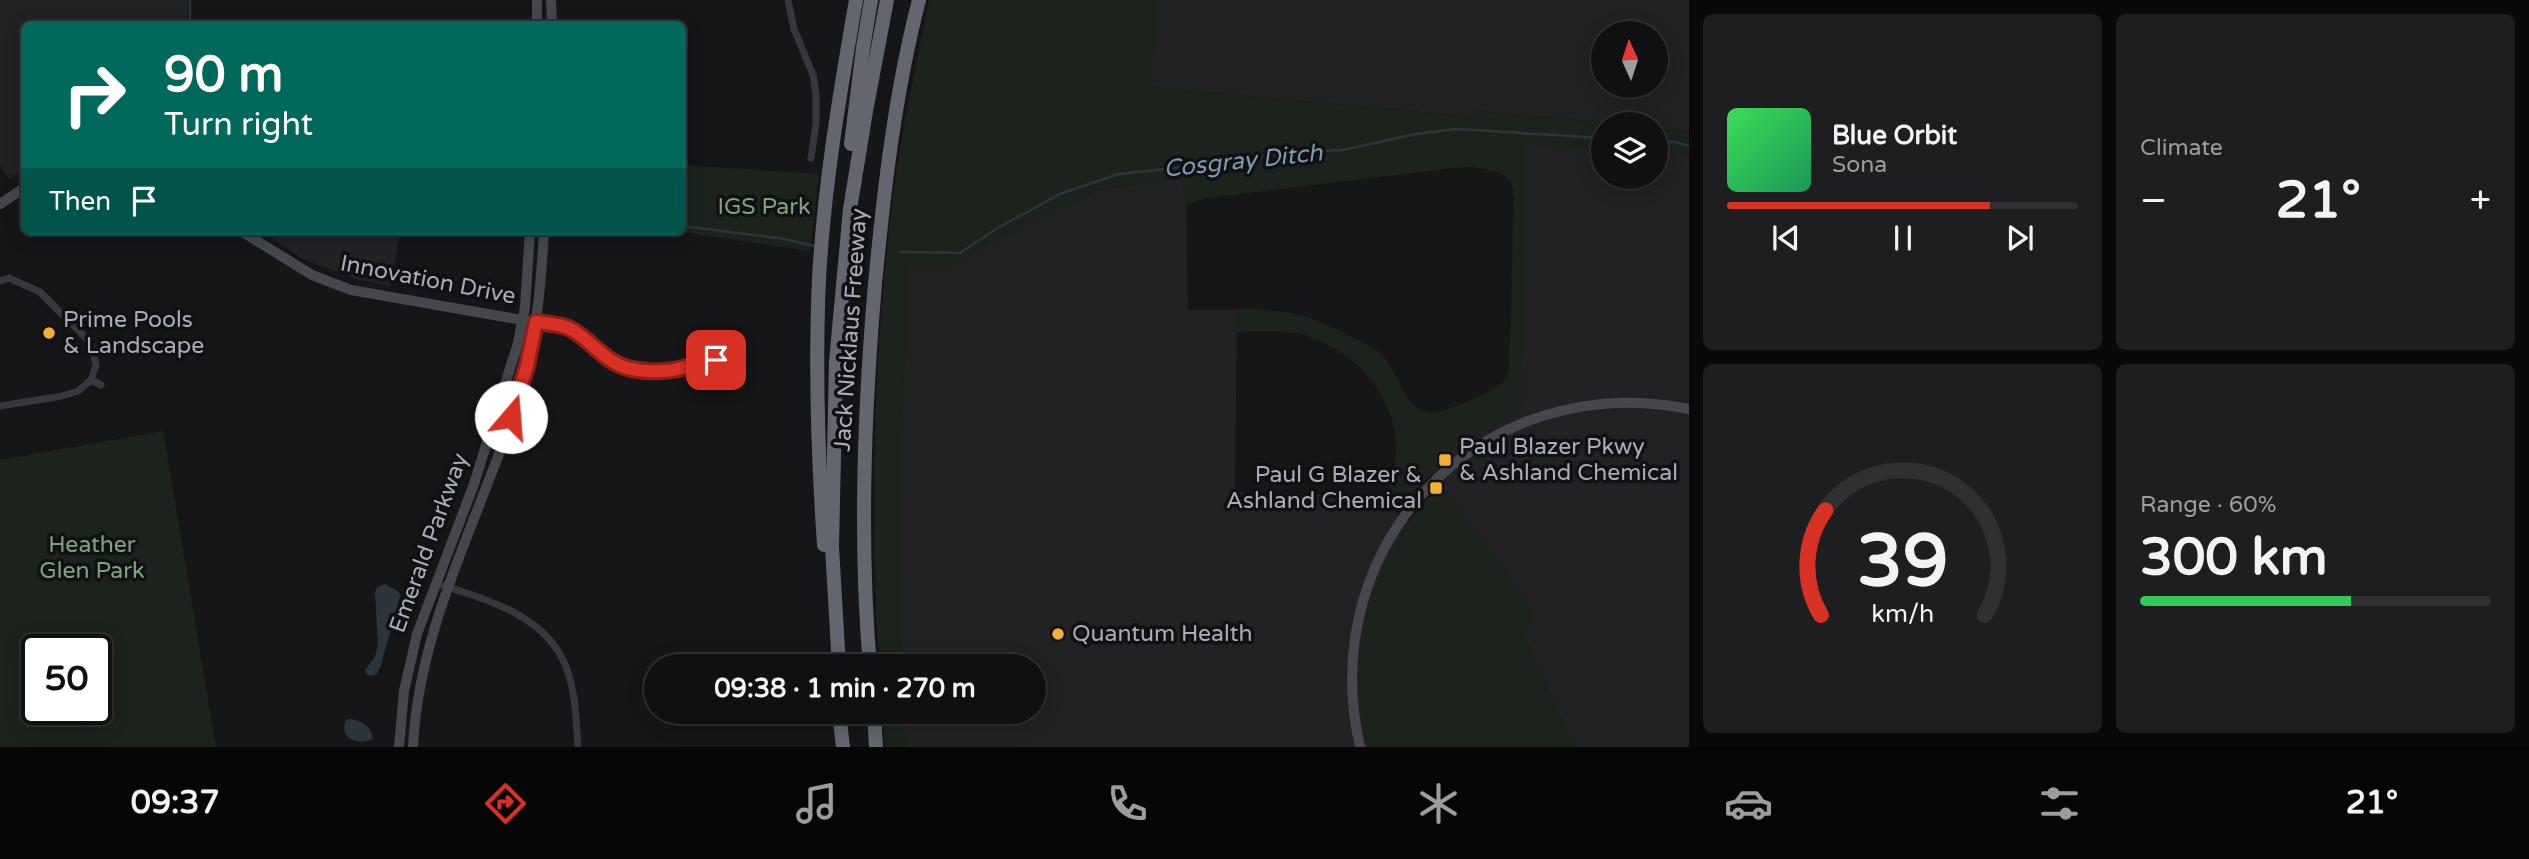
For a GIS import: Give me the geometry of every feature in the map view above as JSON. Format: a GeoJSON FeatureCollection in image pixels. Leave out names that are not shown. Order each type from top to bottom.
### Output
{"type":"FeatureCollection","features":[{"type":"Feature","properties":{"kind":"highway"},"geometry":{"type":"LineString","coordinates":[[833,654],[821,505],[819,280],[834,141],[856,0]]}},
{"type":"Feature","properties":{"kind":"highway"},"geometry":{"type":"LineString","coordinates":[[844,271],[853,124],[871,0]]}},
{"type":"Feature","properties":{"kind":"highway","name":"Jack Nicklaus Freeway"},"geometry":{"type":"LineString","coordinates":[[838,654],[832,547],[836,362],[854,184],[887,0]]}},
{"type":"Feature","properties":{"kind":"highway","name":"Jack Nicklaus Freeway"},"geometry":{"type":"LineString","coordinates":[[869,654],[866,619],[865,430],[870,335],[882,207],[902,80],[919,0]]}},
{"type":"Feature","properties":{"kind":"highway"},"geometry":{"type":"LineString","coordinates":[[842,724],[844,747]]}},
{"type":"Feature","properties":{"kind":"highway"},"geometry":{"type":"LineString","coordinates":[[875,724],[876,747]]}},
{"type":"Feature","properties":{"kind":"main road"},"geometry":{"type":"LineString","coordinates":[[537,0],[537,21]]}},
{"type":"Feature","properties":{"kind":"main road"},"geometry":{"type":"LineString","coordinates":[[551,0],[552,21]]}},
{"type":"Feature","properties":{"kind":"main road"},"geometry":{"type":"LineString","coordinates":[[0,204],[21,190]]}},
{"type":"Feature","properties":{"kind":"main road","name":"Innovation Drive"},"geometry":{"type":"LineString","coordinates":[[247,235],[312,275],[351,290],[536,322]]}},
{"type":"Feature","properties":{"kind":"main road","name":"Emerald Parkway"},"geometry":{"type":"LineString","coordinates":[[399,747],[408,668],[435,583],[497,414],[523,320],[530,235]]}},
{"type":"Feature","properties":{"kind":"main road","name":"Emerald Parkway"},"geometry":{"type":"LineString","coordinates":[[413,747],[424,671],[448,587],[511,417],[529,360],[541,286],[544,235]]}},
{"type":"Feature","properties":{"kind":"main road"},"geometry":{"type":"LineString","coordinates":[[1360,747],[1352,704],[1351,677],[1353,645],[1361,607],[1372,573],[1386,544],[1404,515],[1431,483],[1479,445],[1512,427],[1574,407],[1608,403],[1646,403],[1689,410]]}},
{"type":"Feature","properties":{"kind":"street"},"geometry":{"type":"LineString","coordinates":[[788,0],[794,29],[813,75],[816,94],[816,124],[811,158]]}},
{"type":"Feature","properties":{"kind":"street"},"geometry":{"type":"LineString","coordinates":[[0,281],[9,278],[40,292],[85,337],[92,348],[96,365],[91,380],[78,391],[0,406]]}},
{"type":"Feature","properties":{"kind":"street"},"geometry":{"type":"LineString","coordinates":[[536,322],[573,330],[621,366],[639,370],[673,370],[695,364]]}},
{"type":"Feature","properties":{"kind":"street"},"geometry":{"type":"LineString","coordinates":[[91,380],[101,385]]}},
{"type":"Feature","properties":{"kind":"street"},"geometry":{"type":"LineString","coordinates":[[435,583],[521,616],[553,643],[570,680],[578,747]]}},
{"type":"Feature","properties":{"kind":"shaded area"},"geometry":{"type":"Polygon","coordinates":[[[0,0],[188,0],[187,21],[21,21],[21,171],[9,179],[0,165],[0,0]]]}},
{"type":"Feature","properties":{"kind":"shaded area"},"geometry":{"type":"Polygon","coordinates":[[[1156,0],[1689,0],[1689,131],[1668,129],[1668,112],[1591,112],[1591,121],[1477,111],[1476,117],[1150,87],[1156,0]]]}},
{"type":"Feature","properties":{"kind":"shaded area"},"geometry":{"type":"Polygon","coordinates":[[[1525,143],[1591,147],[1591,189],[1668,189],[1668,152],[1689,156],[1689,747],[1574,747],[1524,635],[1440,484],[1431,475],[1470,441],[1520,412],[1525,143]]]}},
{"type":"Feature","properties":{"kind":"shaded area"},"geometry":{"type":"Polygon","coordinates":[[[1182,177],[1186,205],[1188,310],[1237,310],[1235,492],[1364,495],[1409,521],[1363,727],[1368,747],[908,747],[905,724],[1046,724],[1046,654],[901,654],[897,520],[909,265],[950,266],[1050,211],[1098,190],[1182,177]]]}},
{"type":"Feature","properties":{"kind":"shaded area"},"geometry":{"type":"Polygon","coordinates":[[[268,235],[399,235],[391,286],[356,279],[301,258],[268,235]]]}},
{"type":"Feature","properties":{"kind":"shaded area"},"geometry":{"type":"Polygon","coordinates":[[[385,584],[399,592],[400,596],[381,665],[377,674],[371,676],[366,674],[365,670],[375,657],[378,644],[375,593],[377,587],[385,584]]]}},
{"type":"Feature","properties":{"kind":"shaded area"},"geometry":{"type":"Polygon","coordinates":[[[351,719],[366,725],[373,739],[361,742],[347,736],[344,726],[346,720],[351,719]]]}},
{"type":"Feature","properties":{"kind":"green space"},"geometry":{"type":"Polygon","coordinates":[[[929,0],[1156,0],[1151,87],[1475,117],[1476,111],[1591,121],[1591,147],[1525,144],[1520,412],[1470,441],[1431,475],[1395,513],[1383,506],[1395,458],[1396,442],[1387,404],[1377,387],[1349,358],[1315,338],[1281,331],[1236,332],[1237,310],[1269,310],[1307,317],[1360,341],[1385,359],[1408,398],[1420,409],[1428,412],[1445,410],[1481,396],[1500,384],[1509,369],[1514,197],[1512,184],[1504,175],[1490,170],[1462,167],[1206,198],[1186,205],[1182,177],[1098,190],[1050,211],[950,266],[909,266],[897,520],[901,654],[878,654],[874,477],[879,351],[890,225],[905,122],[929,0]]]}},
{"type":"Feature","properties":{"kind":"green space"},"geometry":{"type":"Polygon","coordinates":[[[1668,129],[1689,131],[1689,156],[1668,152],[1668,129]]]}},
{"type":"Feature","properties":{"kind":"green space","name":"IGS Park"},"geometry":{"type":"Polygon","coordinates":[[[686,165],[819,174],[810,251],[686,233],[686,165]]]}},
{"type":"Feature","properties":{"kind":"green space","name":"Heather Glen Park"},"geometry":{"type":"Polygon","coordinates":[[[163,431],[216,747],[0,747],[0,460],[163,431]]]}},
{"type":"Feature","properties":{"kind":"green space"},"geometry":{"type":"Polygon","coordinates":[[[1440,484],[1535,612],[1524,635],[1574,747],[1368,747],[1361,710],[1359,674],[1361,639],[1369,606],[1380,573],[1396,542],[1416,512],[1440,484]]]}},
{"type":"Feature","properties":{"kind":"green space"},"geometry":{"type":"Polygon","coordinates":[[[883,724],[905,724],[908,747],[885,747],[883,724]]]}},
{"type":"Feature","properties":{"kind":"waterway","name":"Cosgray Ditch"},"geometry":{"type":"LineString","coordinates":[[190,0],[190,21]]}},
{"type":"Feature","properties":{"kind":"waterway","name":"Cosgray Ditch"},"geometry":{"type":"LineString","coordinates":[[900,252],[960,253],[996,229],[1060,194],[1119,174],[1231,162],[1283,153],[1343,150],[1416,134],[1456,129],[1591,137]]}},
{"type":"Feature","properties":{"kind":"waterway","name":"Cosgray Ditch"},"geometry":{"type":"LineString","coordinates":[[1668,142],[1689,146]]}},
{"type":"Feature","properties":{"kind":"waterway","name":"Cosgray Ditch"},"geometry":{"type":"LineString","coordinates":[[686,226],[779,238],[816,246]]}},
{"type":"Feature","properties":{"kind":"place","name":"Prime Pools & Landscape"},"geometry":{"type":"Point","coordinates":[49,333]}},
{"type":"Feature","properties":{"kind":"place","name":"Paul Blazer Pkwy & Ashland Chemical"},"geometry":{"type":"Point","coordinates":[1445,460]}},
{"type":"Feature","properties":{"kind":"place","name":"Paul G Blazer & Ashland Chemical"},"geometry":{"type":"Point","coordinates":[1436,488]}},
{"type":"Feature","properties":{"kind":"place","name":"Quantum Health"},"geometry":{"type":"Point","coordinates":[1058,634]}},
{"type":"Feature","properties":{"kind":"route"},"geometry":{"type":"LineString","coordinates":[[511,417],[532,349],[536,322],[573,330],[610,360],[639,370],[673,370],[695,364],[699,369],[708,369],[716,360]]}}]}
